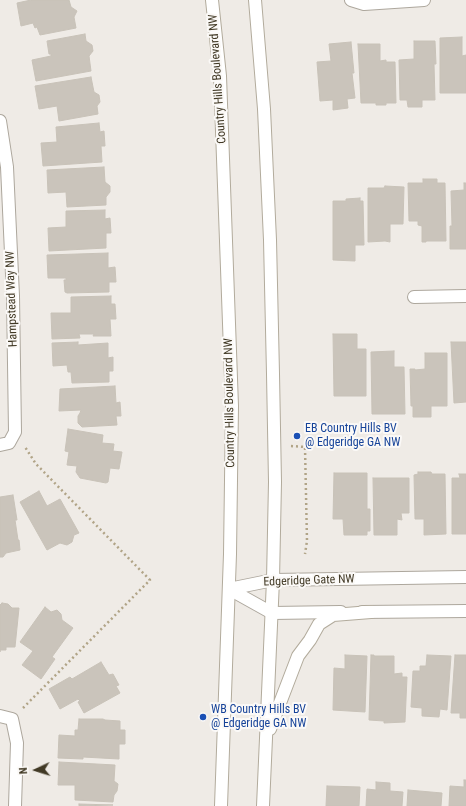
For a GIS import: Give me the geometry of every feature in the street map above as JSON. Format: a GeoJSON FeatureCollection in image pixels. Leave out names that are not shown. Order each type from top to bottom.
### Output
{"type":"FeatureCollection","features":[{"type":"Feature","properties":{"kind":"main road","name":"Country Hills Boulevard NW"},"geometry":{"type":"LineString","coordinates":[[212,0],[220,76],[232,398],[229,589],[221,806]]}},
{"type":"Feature","properties":{"kind":"main road"},"geometry":{"type":"LineString","coordinates":[[255,0],[264,109],[270,240],[274,474],[273,580],[264,806]]}},
{"type":"Feature","properties":{"kind":"main road"},"geometry":{"type":"LineString","coordinates":[[350,0],[364,4],[424,0]]}},
{"type":"Feature","properties":{"kind":"main road","name":"Hampstead Way NW"},"geometry":{"type":"LineString","coordinates":[[0,122],[13,296],[15,432]]}},
{"type":"Feature","properties":{"kind":"main road"},"geometry":{"type":"LineString","coordinates":[[414,297],[466,296]]}},
{"type":"Feature","properties":{"kind":"main road"},"geometry":{"type":"LineString","coordinates":[[0,445],[8,444],[15,432]]}},
{"type":"Feature","properties":{"kind":"main road","name":"Edgeridge Gate NW"},"geometry":{"type":"LineString","coordinates":[[229,589],[273,580],[466,577]]}},
{"type":"Feature","properties":{"kind":"main road","name":"Edgeridge Gate NW"},"geometry":{"type":"LineString","coordinates":[[229,589],[272,613],[466,611]]}},
{"type":"Feature","properties":{"kind":"main road"},"geometry":{"type":"LineString","coordinates":[[266,740],[298,656],[310,640],[319,624],[333,615],[371,612]]}},
{"type":"Feature","properties":{"kind":"main road"},"geometry":{"type":"LineString","coordinates":[[6,718],[17,743],[15,806]]}},
{"type":"Feature","properties":{"kind":"path"},"geometry":{"type":"LineString","coordinates":[[6,718],[150,580],[36,464],[15,432]]}},
{"type":"Feature","properties":{"kind":"path"},"geometry":{"type":"LineString","coordinates":[[290,446],[305,446],[305,554]]}},
{"type":"Feature","properties":{"kind":"building"},"geometry":{"type":"Polygon","coordinates":[[[31,0],[69,0],[71,7],[77,11],[74,17],[76,28],[40,35],[37,27],[35,28],[33,23],[21,26],[17,3],[31,0]]]}},
{"type":"Feature","properties":{"kind":"building"},"geometry":{"type":"Polygon","coordinates":[[[85,34],[86,41],[92,45],[93,51],[89,56],[91,71],[36,81],[32,60],[51,56],[51,54],[49,54],[47,41],[85,34]]]}},
{"type":"Feature","properties":{"kind":"building"},"geometry":{"type":"Polygon","coordinates":[[[462,37],[462,56],[466,55],[466,93],[440,93],[440,38],[462,37]]]}},
{"type":"Feature","properties":{"kind":"building"},"geometry":{"type":"Polygon","coordinates":[[[414,41],[435,41],[435,100],[422,100],[422,107],[408,107],[407,100],[400,100],[399,60],[414,59],[414,41]]]}},
{"type":"Feature","properties":{"kind":"building"},"geometry":{"type":"Polygon","coordinates":[[[351,42],[354,73],[352,73],[355,98],[347,99],[348,108],[333,110],[333,100],[320,101],[317,62],[331,61],[329,44],[351,42]]]}},
{"type":"Feature","properties":{"kind":"building"},"geometry":{"type":"Polygon","coordinates":[[[358,44],[380,44],[380,61],[386,60],[386,62],[395,62],[396,103],[376,105],[376,103],[361,103],[358,44]]]}},
{"type":"Feature","properties":{"kind":"building"},"geometry":{"type":"Polygon","coordinates":[[[91,77],[94,92],[99,95],[100,102],[97,106],[98,114],[59,121],[57,106],[39,109],[35,86],[91,77]]]}},
{"type":"Feature","properties":{"kind":"building"},"geometry":{"type":"Polygon","coordinates":[[[99,123],[100,132],[104,131],[105,146],[101,146],[102,162],[43,166],[41,143],[57,142],[56,127],[99,123]]]}},
{"type":"Feature","properties":{"kind":"building"},"geometry":{"type":"Polygon","coordinates":[[[104,167],[105,182],[110,186],[110,192],[106,197],[106,205],[67,207],[66,192],[48,193],[47,170],[104,167]]]}},
{"type":"Feature","properties":{"kind":"building"},"geometry":{"type":"Polygon","coordinates":[[[423,179],[437,179],[437,183],[445,183],[446,241],[422,242],[422,226],[418,225],[418,221],[409,221],[408,183],[423,183],[423,179]]]}},
{"type":"Feature","properties":{"kind":"building"},"geometry":{"type":"Polygon","coordinates":[[[464,183],[466,183],[466,249],[450,249],[450,226],[452,226],[451,191],[464,190],[464,183]]]}},
{"type":"Feature","properties":{"kind":"building"},"geometry":{"type":"Polygon","coordinates":[[[385,186],[404,187],[403,224],[390,224],[390,242],[368,242],[368,188],[384,188],[385,186]]]}},
{"type":"Feature","properties":{"kind":"building"},"geometry":{"type":"Polygon","coordinates":[[[360,198],[360,201],[363,201],[364,245],[355,245],[355,261],[333,260],[333,201],[346,201],[346,199],[360,198]]]}},
{"type":"Feature","properties":{"kind":"building"},"geometry":{"type":"Polygon","coordinates":[[[105,210],[105,219],[110,218],[111,233],[106,233],[106,248],[49,251],[48,228],[66,227],[66,211],[105,210]]]}},
{"type":"Feature","properties":{"kind":"building"},"geometry":{"type":"Polygon","coordinates":[[[108,253],[108,268],[115,267],[116,282],[109,282],[109,292],[67,293],[65,292],[64,280],[66,280],[66,278],[48,278],[47,255],[108,253]]]}},
{"type":"Feature","properties":{"kind":"building"},"geometry":{"type":"Polygon","coordinates":[[[111,296],[111,304],[115,304],[116,319],[110,319],[111,336],[79,334],[80,338],[52,339],[51,313],[71,313],[71,297],[111,296]]]}},
{"type":"Feature","properties":{"kind":"building"},"geometry":{"type":"Polygon","coordinates":[[[333,334],[357,334],[357,349],[366,349],[366,396],[334,396],[333,334]]]}},
{"type":"Feature","properties":{"kind":"building"},"geometry":{"type":"Polygon","coordinates":[[[78,342],[78,345],[108,343],[108,358],[113,357],[113,371],[109,371],[109,382],[72,383],[71,372],[68,372],[67,365],[53,366],[52,343],[78,342]]]}},
{"type":"Feature","properties":{"kind":"building"},"geometry":{"type":"Polygon","coordinates":[[[451,342],[466,342],[466,402],[454,403],[451,342]]]}},
{"type":"Feature","properties":{"kind":"building"},"geometry":{"type":"Polygon","coordinates":[[[394,351],[394,367],[404,367],[405,414],[372,414],[371,352],[394,351]]]}},
{"type":"Feature","properties":{"kind":"building"},"geometry":{"type":"Polygon","coordinates":[[[425,353],[447,353],[447,406],[431,406],[431,417],[413,417],[413,406],[411,406],[410,369],[425,369],[425,353]]]}},
{"type":"Feature","properties":{"kind":"building"},"geometry":{"type":"Polygon","coordinates":[[[115,386],[116,403],[120,402],[121,416],[116,416],[117,425],[82,427],[78,423],[78,416],[81,410],[59,411],[60,389],[115,386]]]}},
{"type":"Feature","properties":{"kind":"building"},"geometry":{"type":"Polygon","coordinates":[[[68,429],[103,435],[102,443],[114,444],[113,451],[122,452],[119,469],[110,468],[108,482],[106,483],[80,478],[76,472],[77,466],[67,465],[69,452],[65,451],[68,429]]]}},
{"type":"Feature","properties":{"kind":"building"},"geometry":{"type":"Polygon","coordinates":[[[418,472],[445,474],[446,534],[424,535],[424,519],[415,519],[414,475],[418,474],[418,472]]]}},
{"type":"Feature","properties":{"kind":"building"},"geometry":{"type":"Polygon","coordinates":[[[334,473],[367,473],[367,509],[370,509],[370,531],[367,531],[367,535],[344,535],[343,519],[333,519],[334,473]]]}},
{"type":"Feature","properties":{"kind":"building"},"geometry":{"type":"Polygon","coordinates":[[[459,474],[466,474],[466,534],[452,534],[452,478],[460,478],[459,474]]]}},
{"type":"Feature","properties":{"kind":"building"},"geometry":{"type":"Polygon","coordinates":[[[373,478],[409,478],[409,513],[401,513],[402,520],[397,519],[397,535],[374,535],[373,478]]]}},
{"type":"Feature","properties":{"kind":"building"},"geometry":{"type":"Polygon","coordinates":[[[39,491],[47,506],[60,499],[79,533],[74,535],[72,542],[67,545],[60,543],[47,550],[20,502],[39,491]]]}},
{"type":"Feature","properties":{"kind":"building"},"geometry":{"type":"Polygon","coordinates":[[[13,495],[20,550],[6,553],[3,557],[0,557],[0,497],[13,495]]]}},
{"type":"Feature","properties":{"kind":"building"},"geometry":{"type":"Polygon","coordinates":[[[2,603],[8,604],[12,608],[19,608],[15,647],[6,647],[6,650],[0,650],[0,605],[2,603]]]}},
{"type":"Feature","properties":{"kind":"building"},"geometry":{"type":"Polygon","coordinates":[[[45,607],[51,612],[57,610],[61,614],[62,620],[73,628],[52,657],[55,659],[41,679],[22,665],[33,651],[20,642],[45,607]]]}},
{"type":"Feature","properties":{"kind":"building"},"geometry":{"type":"Polygon","coordinates":[[[345,655],[367,656],[365,712],[333,710],[334,668],[345,669],[345,655]]]}},
{"type":"Feature","properties":{"kind":"building"},"geometry":{"type":"Polygon","coordinates":[[[371,655],[394,656],[394,674],[402,673],[402,677],[407,677],[405,722],[384,723],[384,721],[369,720],[371,655]]]}},
{"type":"Feature","properties":{"kind":"building"},"geometry":{"type":"Polygon","coordinates":[[[427,655],[451,656],[447,710],[440,709],[439,717],[422,716],[422,708],[411,707],[413,671],[420,671],[420,666],[426,666],[427,655]]]}},
{"type":"Feature","properties":{"kind":"building"},"geometry":{"type":"Polygon","coordinates":[[[455,655],[466,655],[466,718],[460,718],[460,713],[451,713],[455,655]]]}},
{"type":"Feature","properties":{"kind":"building"},"geometry":{"type":"Polygon","coordinates":[[[101,662],[109,675],[113,674],[119,685],[116,686],[120,693],[84,713],[78,699],[60,709],[49,689],[70,677],[72,679],[101,662]]]}},
{"type":"Feature","properties":{"kind":"building"},"geometry":{"type":"Polygon","coordinates":[[[79,719],[120,721],[120,730],[125,730],[125,744],[119,744],[119,759],[83,757],[83,759],[58,758],[59,735],[75,736],[75,730],[78,730],[79,719]]]}},
{"type":"Feature","properties":{"kind":"building"},"geometry":{"type":"Polygon","coordinates":[[[59,762],[115,765],[114,781],[118,784],[113,802],[75,800],[75,785],[58,785],[59,762]]]}},
{"type":"Feature","properties":{"kind":"building"},"geometry":{"type":"Polygon","coordinates":[[[464,780],[466,780],[466,806],[449,806],[450,786],[464,787],[464,780]]]}},
{"type":"Feature","properties":{"kind":"building"},"geometry":{"type":"Polygon","coordinates":[[[376,782],[390,783],[390,791],[403,792],[402,806],[366,806],[367,789],[376,790],[376,782]]]}},
{"type":"Feature","properties":{"kind":"building"},"geometry":{"type":"Polygon","coordinates":[[[327,786],[360,787],[359,806],[326,806],[327,786]]]}},
{"type":"Feature","properties":{"kind":"building"},"geometry":{"type":"Polygon","coordinates":[[[408,790],[442,793],[441,806],[407,806],[408,790]]]}},
{"type":"Feature","properties":{"kind":"building"},"geometry":{"type":"Polygon","coordinates":[[[79,804],[113,805],[79,806],[79,804]]]}},
{"type":"Feature","properties":{"kind":"place","name":"EB Country Hills BV @ Edgeridge GA NW"},"geometry":{"type":"Point","coordinates":[297,436]}},
{"type":"Feature","properties":{"kind":"place","name":"WB Country Hills BV @ Edgeridge GA NW"},"geometry":{"type":"Point","coordinates":[203,717]}}]}
